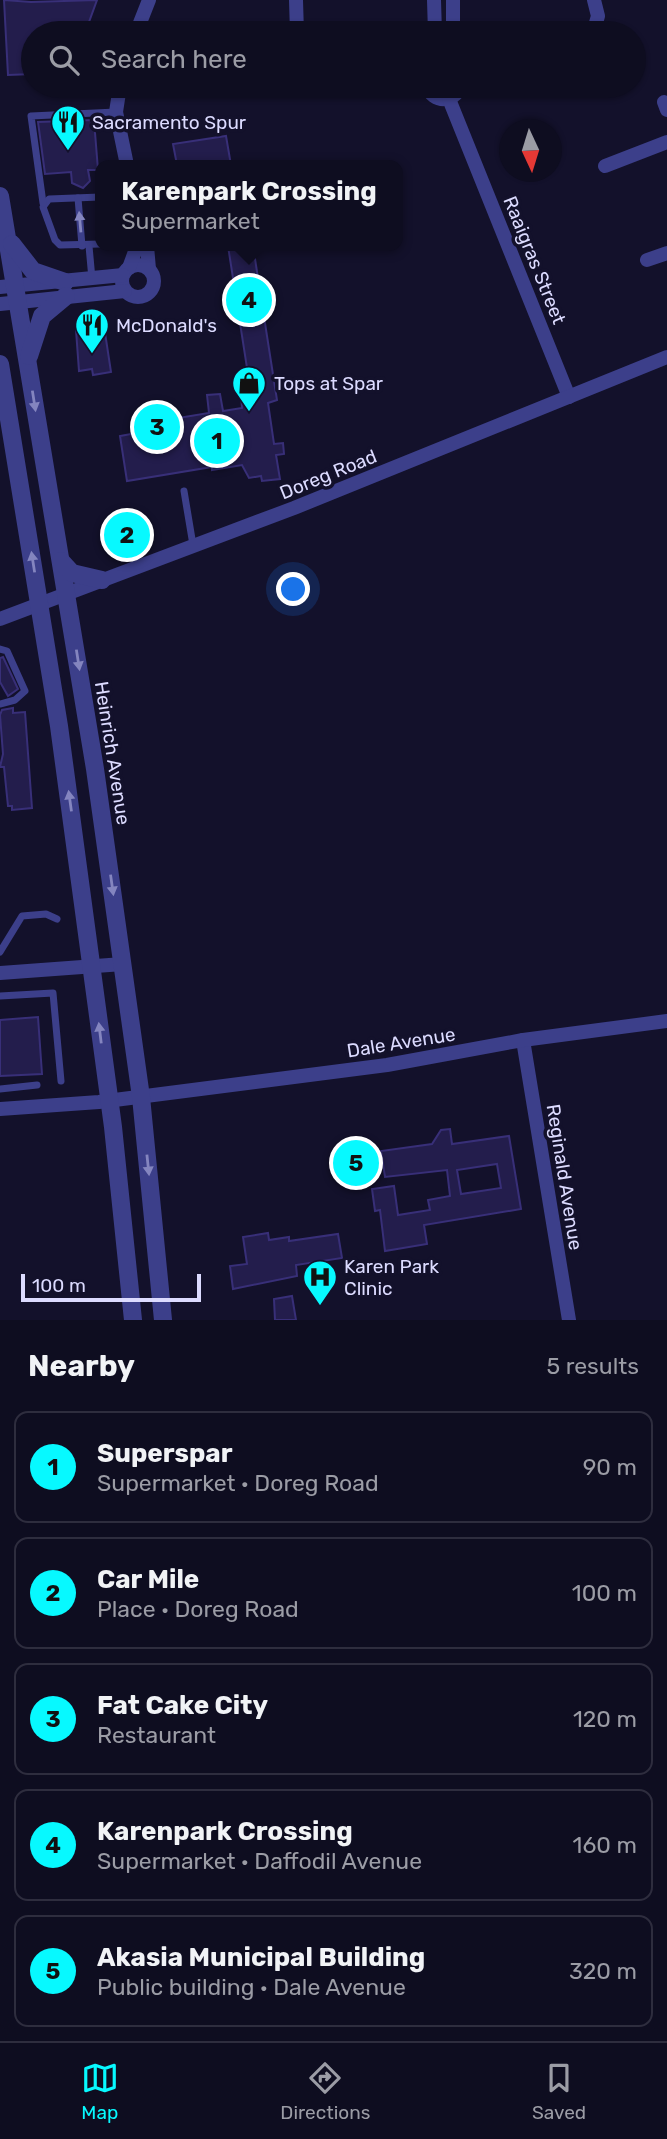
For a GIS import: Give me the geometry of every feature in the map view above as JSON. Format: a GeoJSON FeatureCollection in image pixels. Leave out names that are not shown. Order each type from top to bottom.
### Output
{"type":"FeatureCollection","features":[{"type":"Feature","properties":{"kind":"street"},"geometry":{"type":"LineString","coordinates":[[141,21],[149,0]]}},
{"type":"Feature","properties":{"kind":"street"},"geometry":{"type":"LineString","coordinates":[[296,0],[297,21]]}},
{"type":"Feature","properties":{"kind":"street"},"geometry":{"type":"LineString","coordinates":[[434,0],[435,21]]}},
{"type":"Feature","properties":{"kind":"street"},"geometry":{"type":"LineString","coordinates":[[453,0],[453,21]]}},
{"type":"Feature","properties":{"kind":"street"},"geometry":{"type":"LineString","coordinates":[[594,0],[597,21]]}},
{"type":"Feature","properties":{"kind":"street"},"geometry":{"type":"LineString","coordinates":[[118,98],[116,112],[126,160]]}},
{"type":"Feature","properties":{"kind":"street"},"geometry":{"type":"LineString","coordinates":[[436,98],[449,99]]}},
{"type":"Feature","properties":{"kind":"street","name":"Raaigras Street"},"geometry":{"type":"LineString","coordinates":[[449,99],[569,397]]}},
{"type":"Feature","properties":{"kind":"street"},"geometry":{"type":"LineString","coordinates":[[605,166],[667,142]]}},
{"type":"Feature","properties":{"kind":"street","name":"Heinrich Avenue"},"geometry":{"type":"LineString","coordinates":[[0,196],[6,235],[8,295],[27,360],[123,964],[141,1097],[163,1320]]}},
{"type":"Feature","properties":{"kind":"street"},"geometry":{"type":"LineString","coordinates":[[6,235],[33,271],[66,289]]}},
{"type":"Feature","properties":{"kind":"street"},"geometry":{"type":"LineString","coordinates":[[125,291],[126,271],[135,251]]}},
{"type":"Feature","properties":{"kind":"street"},"geometry":{"type":"LineString","coordinates":[[8,295],[66,289],[125,291],[134,297],[149,293],[155,284],[149,269],[147,251]]}},
{"type":"Feature","properties":{"kind":"street"},"geometry":{"type":"LineString","coordinates":[[647,260],[667,253]]}},
{"type":"Feature","properties":{"kind":"street"},"geometry":{"type":"LineString","coordinates":[[27,360],[42,316],[66,289],[140,265],[149,269]]}},
{"type":"Feature","properties":{"kind":"street","name":"Doreg Road"},"geometry":{"type":"LineString","coordinates":[[0,619],[66,592],[193,548],[667,357]]}},
{"type":"Feature","properties":{"kind":"street"},"geometry":{"type":"LineString","coordinates":[[0,364],[60,726],[110,1100],[134,1320]]}},
{"type":"Feature","properties":{"kind":"street"},"geometry":{"type":"LineString","coordinates":[[61,561],[72,573],[102,580]]}},
{"type":"Feature","properties":{"kind":"street"},"geometry":{"type":"LineString","coordinates":[[0,973],[123,964]]}},
{"type":"Feature","properties":{"kind":"street","name":"Dale Avenue"},"geometry":{"type":"LineString","coordinates":[[0,1109],[141,1097],[387,1065],[523,1040],[667,1021]]}},
{"type":"Feature","properties":{"kind":"street","name":"Reginald Avenue"},"geometry":{"type":"LineString","coordinates":[[523,1040],[569,1320]]}},
{"type":"Feature","properties":{"kind":"lane"},"geometry":{"type":"LineString","coordinates":[[95,245],[60,246],[55,240],[43,203],[30,118],[116,112]]}},
{"type":"Feature","properties":{"kind":"lane"},"geometry":{"type":"LineString","coordinates":[[78,198],[92,279]]}},
{"type":"Feature","properties":{"kind":"lane"},"geometry":{"type":"LineString","coordinates":[[43,203],[49,199],[95,199]]}},
{"type":"Feature","properties":{"kind":"lane"},"geometry":{"type":"LineString","coordinates":[[184,491],[193,548]]}},
{"type":"Feature","properties":{"kind":"lane"},"geometry":{"type":"LineString","coordinates":[[0,649],[7,652],[25,691],[15,700],[0,704]]}},
{"type":"Feature","properties":{"kind":"lane"},"geometry":{"type":"LineString","coordinates":[[0,952],[22,916],[46,914],[57,919]]}},
{"type":"Feature","properties":{"kind":"lane"},"geometry":{"type":"LineString","coordinates":[[0,996],[53,993],[61,1081]]}},
{"type":"Feature","properties":{"kind":"lane"},"geometry":{"type":"LineString","coordinates":[[0,1089],[37,1085]]}},
{"type":"Feature","properties":{"kind":"building"},"geometry":{"type":"Polygon","coordinates":[[[4,0],[97,0],[89,21],[21,21],[21,74],[8,75],[4,0]]]}},
{"type":"Feature","properties":{"kind":"building","name":"Sacramento Spur"},"geometry":{"type":"Polygon","coordinates":[[[94,120],[97,160],[95,160],[95,170],[88,170],[90,181],[83,188],[72,183],[71,172],[45,174],[38,122],[94,120]]]}},
{"type":"Feature","properties":{"kind":"building"},"geometry":{"type":"Polygon","coordinates":[[[226,136],[230,160],[176,160],[173,144],[226,136]]]}},
{"type":"Feature","properties":{"kind":"building"},"geometry":{"type":"Polygon","coordinates":[[[229,251],[254,251],[277,400],[268,403],[274,444],[283,443],[284,454],[276,455],[280,479],[262,481],[261,476],[249,478],[242,465],[212,470],[212,467],[127,481],[120,436],[131,434],[148,423],[209,413],[207,395],[220,394],[223,411],[242,408],[241,394],[250,387],[229,251]]]}},
{"type":"Feature","properties":{"kind":"building","name":"McDonald's"},"geometry":{"type":"Polygon","coordinates":[[[90,322],[90,325],[104,326],[111,372],[93,375],[92,369],[79,371],[76,330],[81,329],[80,323],[90,322]]]}},
{"type":"Feature","properties":{"kind":"building"},"geometry":{"type":"Polygon","coordinates":[[[3,657],[18,689],[8,696],[0,682],[0,658],[3,657]]]}},
{"type":"Feature","properties":{"kind":"building"},"geometry":{"type":"Polygon","coordinates":[[[13,708],[13,713],[25,712],[32,808],[12,810],[12,806],[8,806],[4,767],[0,767],[3,754],[0,715],[2,710],[13,708]]]}},
{"type":"Feature","properties":{"kind":"building"},"geometry":{"type":"Polygon","coordinates":[[[38,1017],[42,1074],[0,1076],[0,1020],[38,1017]]]}},
{"type":"Feature","properties":{"kind":"building"},"geometry":{"type":"Polygon","coordinates":[[[450,1129],[452,1144],[509,1136],[521,1209],[424,1225],[427,1244],[385,1251],[380,1210],[375,1211],[372,1189],[394,1186],[398,1215],[430,1210],[428,1200],[450,1196],[447,1170],[385,1177],[381,1151],[432,1144],[441,1130],[450,1129]],[[497,1164],[457,1170],[461,1194],[501,1188],[497,1164]]]}},
{"type":"Feature","properties":{"kind":"building"},"geometry":{"type":"Polygon","coordinates":[[[268,1233],[269,1240],[289,1237],[289,1241],[338,1234],[342,1258],[296,1265],[297,1276],[233,1289],[230,1266],[247,1264],[243,1237],[268,1233]]]}},
{"type":"Feature","properties":{"kind":"building"},"geometry":{"type":"Polygon","coordinates":[[[292,1296],[296,1320],[275,1320],[274,1299],[292,1296]]]}},
{"type":"Feature","properties":{"kind":"place","name":"Sacramento Spur"},"geometry":{"type":"Point","coordinates":[68,152]}},
{"type":"Feature","properties":{"kind":"place","name":"Karenpark Crossing"},"geometry":{"type":"Point","coordinates":[249,300]}},
{"type":"Feature","properties":{"kind":"place","name":"McDonald's"},"geometry":{"type":"Point","coordinates":[92,355]}},
{"type":"Feature","properties":{"kind":"place","name":"Tops at Spar"},"geometry":{"type":"Point","coordinates":[249,413]}},
{"type":"Feature","properties":{"kind":"place","name":"Fat Cake City"},"geometry":{"type":"Point","coordinates":[157,427]}},
{"type":"Feature","properties":{"kind":"place","name":"Superspar"},"geometry":{"type":"Point","coordinates":[217,441]}},
{"type":"Feature","properties":{"kind":"place","name":"Car Mile"},"geometry":{"type":"Point","coordinates":[127,535]}},
{"type":"Feature","properties":{"kind":"place","name":"Akasia Municipal Building"},"geometry":{"type":"Point","coordinates":[356,1163]}},
{"type":"Feature","properties":{"kind":"place","name":"Karen Park Clinic"},"geometry":{"type":"Point","coordinates":[320,1307]}}]}
